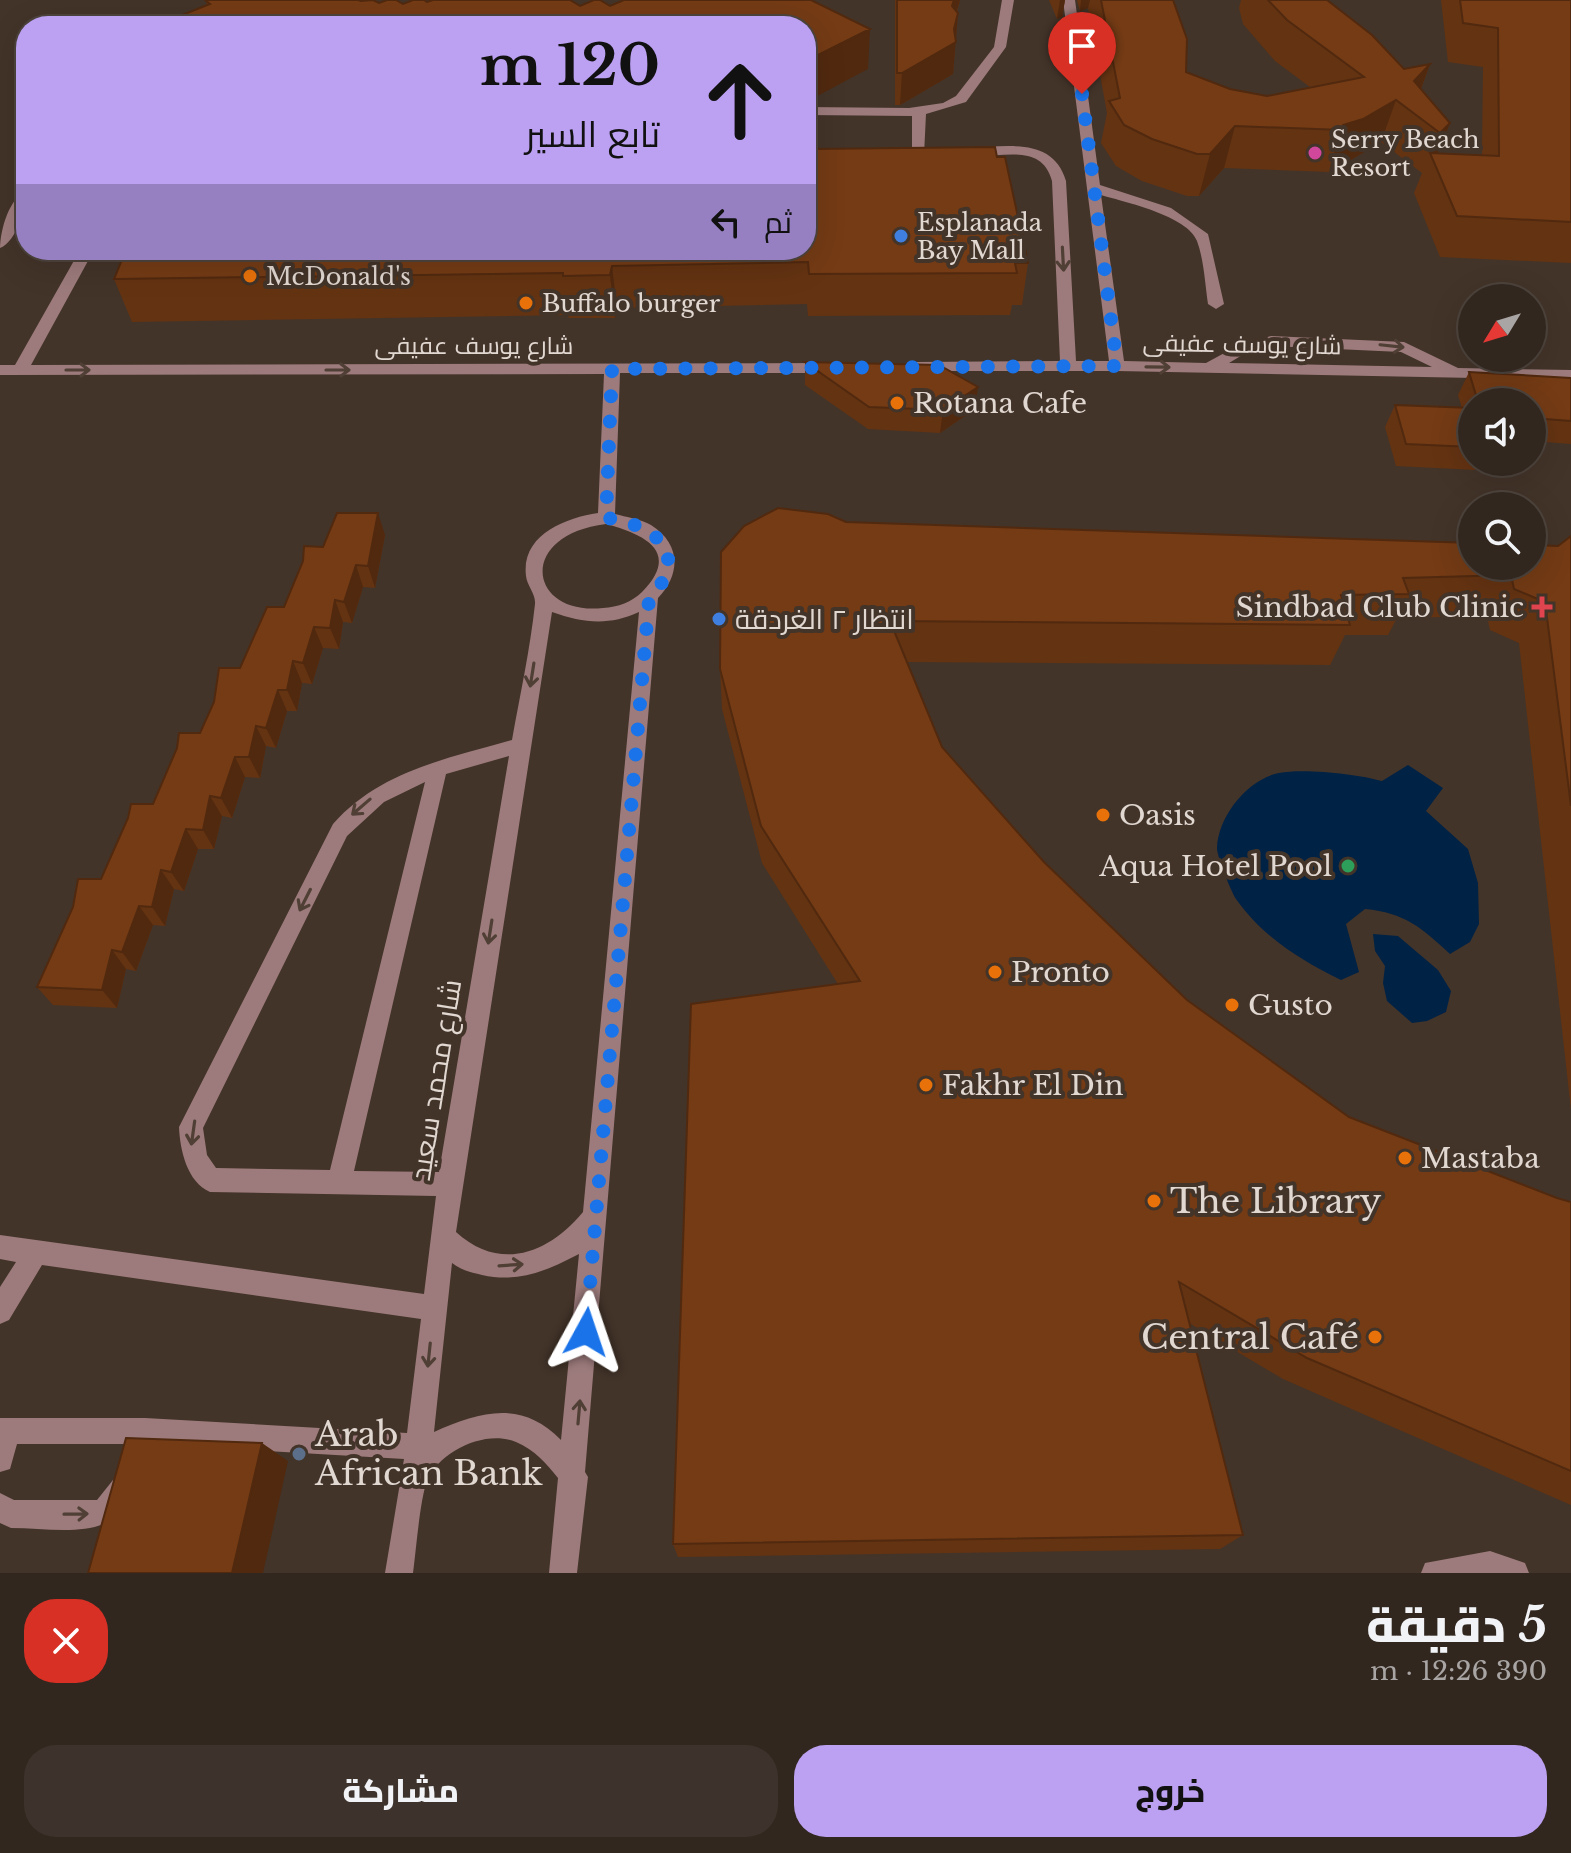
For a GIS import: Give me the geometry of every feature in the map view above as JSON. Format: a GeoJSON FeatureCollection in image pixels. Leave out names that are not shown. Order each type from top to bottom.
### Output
{"type":"FeatureCollection","features":[{"type":"Feature","properties":{"kind":"street"},"geometry":{"type":"LineString","coordinates":[[816,111],[919,111],[943,109],[961,99],[1000,47],[1008,0]]}},
{"type":"Feature","properties":{"kind":"street"},"geometry":{"type":"LineString","coordinates":[[1069,0],[1117,366]]}},
{"type":"Feature","properties":{"kind":"street"},"geometry":{"type":"LineString","coordinates":[[919,111],[927,152],[1023,152],[1042,155],[1054,165],[1059,181],[1068,366]]}},
{"type":"Feature","properties":{"kind":"street"},"geometry":{"type":"LineString","coordinates":[[1094,188],[1172,214],[1197,231],[1203,237],[1216,304]]}},
{"type":"Feature","properties":{"kind":"street"},"geometry":{"type":"LineString","coordinates":[[0,244],[16,214]]}},
{"type":"Feature","properties":{"kind":"street"},"geometry":{"type":"LineString","coordinates":[[20,370],[81,260]]}},
{"type":"Feature","properties":{"kind":"street"},"geometry":{"type":"LineString","coordinates":[[1208,368],[1244,348],[1271,341],[1404,347],[1455,372]]}},
{"type":"Feature","properties":{"kind":"street","name":"شارع يوسف عفيفى"},"geometry":{"type":"LineString","coordinates":[[895,367],[1117,366],[1571,375]]}},
{"type":"Feature","properties":{"kind":"street","name":"شارع يوسف عفيفى"},"geometry":{"type":"LineString","coordinates":[[0,370],[848,367]]}},
{"type":"Feature","properties":{"kind":"street"},"geometry":{"type":"LineString","coordinates":[[606,518],[612,369]]}},
{"type":"Feature","properties":{"kind":"street"},"geometry":{"type":"LineString","coordinates":[[606,518],[641,526],[655,535],[669,559],[668,574],[649,599],[634,608],[595,616],[558,608],[536,586],[532,572],[542,545],[570,526],[606,518]]}},
{"type":"Feature","properties":{"kind":"street","name":"شارع محمد سعيد"},"geometry":{"type":"LineString","coordinates":[[399,1573],[418,1460],[449,1184],[545,598]]}},
{"type":"Feature","properties":{"kind":"street"},"geometry":{"type":"LineString","coordinates":[[563,1573],[574,1477],[649,599]]}},
{"type":"Feature","properties":{"kind":"street"},"geometry":{"type":"LineString","coordinates":[[449,1184],[210,1180],[198,1165],[191,1147],[191,1127],[340,830],[368,800],[386,789],[521,745]]}},
{"type":"Feature","properties":{"kind":"street"},"geometry":{"type":"LineString","coordinates":[[339,1182],[437,772]]}},
{"type":"Feature","properties":{"kind":"street"},"geometry":{"type":"LineString","coordinates":[[443,1237],[467,1259],[502,1267],[538,1262],[572,1244],[596,1215]]}},
{"type":"Feature","properties":{"kind":"street"},"geometry":{"type":"LineString","coordinates":[[0,1247],[435,1308]]}},
{"type":"Feature","properties":{"kind":"street"},"geometry":{"type":"LineString","coordinates":[[0,1311],[36,1251]]}},
{"type":"Feature","properties":{"kind":"street"},"geometry":{"type":"LineString","coordinates":[[0,1459],[4,1431],[137,1452],[418,1460],[439,1443],[477,1427],[516,1427],[549,1446],[574,1477]]}},
{"type":"Feature","properties":{"kind":"street"},"geometry":{"type":"LineString","coordinates":[[0,1507],[11,1514],[100,1514],[111,1507],[122,1493],[137,1452]]}},
{"type":"Feature","properties":{"kind":"street"},"geometry":{"type":"LineString","coordinates":[[1435,1573],[1490,1565],[1515,1573]]}},
{"type":"Feature","properties":{"kind":"water","name":"Aqua Hotel Pool"},"geometry":{"type":"Polygon","coordinates":[[[1408,765],[1443,788],[1426,811],[1468,849],[1478,883],[1479,924],[1470,942],[1450,954],[1412,923],[1391,914],[1365,909],[1346,924],[1359,972],[1341,980],[1283,946],[1247,913],[1234,895],[1222,866],[1217,848],[1219,836],[1237,801],[1267,777],[1279,773],[1316,771],[1382,781],[1408,765]]]}},
{"type":"Feature","properties":{"kind":"water"},"geometry":{"type":"Polygon","coordinates":[[[1373,934],[1398,936],[1438,970],[1451,991],[1446,1012],[1427,1021],[1412,1023],[1387,1001],[1383,983],[1385,966],[1375,951],[1373,934]]]}},
{"type":"Feature","properties":{"kind":"building"},"geometry":{"type":"Polygon","coordinates":[[[373,0],[379,3],[396,0],[403,4],[413,0],[570,0],[580,6],[600,0],[610,6],[624,0],[811,0],[870,29],[816,56],[816,16],[180,16],[210,4],[206,1],[373,0]]]}},
{"type":"Feature","properties":{"kind":"building"},"geometry":{"type":"Polygon","coordinates":[[[897,0],[954,0],[952,6],[958,13],[954,29],[956,42],[902,73],[897,73],[897,0]]]}},
{"type":"Feature","properties":{"kind":"building"},"geometry":{"type":"Polygon","coordinates":[[[1101,0],[1173,0],[1187,39],[1186,72],[1230,89],[1267,96],[1364,77],[1287,20],[1268,0],[1327,0],[1372,35],[1404,69],[1430,64],[1414,81],[1450,123],[1440,133],[1396,100],[1363,119],[1343,125],[1342,130],[1235,126],[1210,154],[1197,154],[1152,139],[1124,125],[1109,101],[1120,98],[1101,0]]]}},
{"type":"Feature","properties":{"kind":"building"},"geometry":{"type":"Polygon","coordinates":[[[1460,0],[1571,0],[1571,222],[1457,216],[1430,153],[1499,156],[1498,28],[1463,23],[1460,0]]]}},
{"type":"Feature","properties":{"kind":"building"},"geometry":{"type":"Polygon","coordinates":[[[995,147],[997,157],[1005,157],[1028,263],[1015,263],[1017,273],[809,274],[808,262],[612,266],[610,275],[114,279],[122,260],[816,260],[816,149],[995,147]]]}},
{"type":"Feature","properties":{"kind":"building"},"geometry":{"type":"Polygon","coordinates":[[[805,362],[939,365],[978,387],[943,410],[869,407],[805,362]]]}},
{"type":"Feature","properties":{"kind":"building"},"geometry":{"type":"Polygon","coordinates":[[[1469,372],[1571,378],[1571,421],[1546,419],[1546,388],[1474,388],[1469,372]]]}},
{"type":"Feature","properties":{"kind":"building"},"geometry":{"type":"Polygon","coordinates":[[[1395,405],[1458,407],[1458,446],[1406,444],[1395,405]]]}},
{"type":"Feature","properties":{"kind":"building"},"geometry":{"type":"Polygon","coordinates":[[[778,508],[828,514],[846,522],[1458,543],[1458,576],[1403,578],[1409,594],[1341,595],[1350,625],[890,621],[942,747],[1044,862],[1187,1000],[1349,1117],[1571,1202],[1571,1471],[1307,1358],[1179,1282],[1243,1535],[673,1544],[691,1004],[860,981],[761,826],[720,669],[721,552],[744,526],[778,508]]]}},
{"type":"Feature","properties":{"kind":"building"},"geometry":{"type":"Polygon","coordinates":[[[337,513],[378,513],[368,566],[356,565],[344,602],[335,600],[330,628],[314,627],[303,663],[293,661],[287,690],[278,690],[266,728],[256,726],[249,757],[235,757],[221,798],[210,796],[203,830],[186,829],[171,872],[161,870],[152,907],[139,906],[122,952],[112,950],[102,990],[37,987],[73,907],[78,879],[101,879],[128,818],[131,804],[153,804],[177,748],[179,733],[200,733],[214,702],[219,668],[240,668],[267,607],[284,607],[303,561],[304,546],[323,547],[337,513]]]}},
{"type":"Feature","properties":{"kind":"building"},"geometry":{"type":"Polygon","coordinates":[[[1571,536],[1571,806],[1545,602],[1514,589],[1512,580],[1546,580],[1546,546],[1558,546],[1571,536]]]}},
{"type":"Feature","properties":{"kind":"building"},"geometry":{"type":"Polygon","coordinates":[[[126,1438],[262,1443],[232,1573],[88,1573],[126,1438]]]}},
{"type":"Feature","properties":{"kind":"place","name":"Serry Beach Resort"},"geometry":{"type":"Point","coordinates":[1315,153]}},
{"type":"Feature","properties":{"kind":"place","name":"Esplanada Bay Mall"},"geometry":{"type":"Point","coordinates":[901,236]}},
{"type":"Feature","properties":{"kind":"place","name":"McDonald's"},"geometry":{"type":"Point","coordinates":[250,276]}},
{"type":"Feature","properties":{"kind":"place","name":"Buffalo burger"},"geometry":{"type":"Point","coordinates":[526,303]}},
{"type":"Feature","properties":{"kind":"place","name":"Rotana Cafe"},"geometry":{"type":"Point","coordinates":[897,403]}},
{"type":"Feature","properties":{"kind":"place","name":"Sindbad Club Clinic"},"geometry":{"type":"Point","coordinates":[1542,607]}},
{"type":"Feature","properties":{"kind":"place","name":"انتظار ٢ الغردقة"},"geometry":{"type":"Point","coordinates":[719,619]}},
{"type":"Feature","properties":{"kind":"place","name":"Oasis"},"geometry":{"type":"Point","coordinates":[1103,815]}},
{"type":"Feature","properties":{"kind":"place","name":"Aqua Hotel Pool"},"geometry":{"type":"Point","coordinates":[1348,866]}},
{"type":"Feature","properties":{"kind":"place","name":"Pronto"},"geometry":{"type":"Point","coordinates":[995,972]}},
{"type":"Feature","properties":{"kind":"place","name":"Gusto"},"geometry":{"type":"Point","coordinates":[1232,1005]}},
{"type":"Feature","properties":{"kind":"place","name":"Fakhr El Din"},"geometry":{"type":"Point","coordinates":[926,1085]}},
{"type":"Feature","properties":{"kind":"place","name":"Mastaba"},"geometry":{"type":"Point","coordinates":[1405,1158]}},
{"type":"Feature","properties":{"kind":"place","name":"The Library"},"geometry":{"type":"Point","coordinates":[1154,1201]}},
{"type":"Feature","properties":{"kind":"place","name":"Central Café"},"geometry":{"type":"Point","coordinates":[1375,1337]}},
{"type":"Feature","properties":{"kind":"place","name":"Arab African Bank"},"geometry":{"type":"Point","coordinates":[299,1454]}},
{"type":"Feature","properties":{"kind":"route"},"geometry":{"type":"LineString","coordinates":[[586,1332],[649,599],[668,574],[669,559],[655,535],[641,526],[606,518],[612,369],[1117,366],[1082,94]]}}]}
